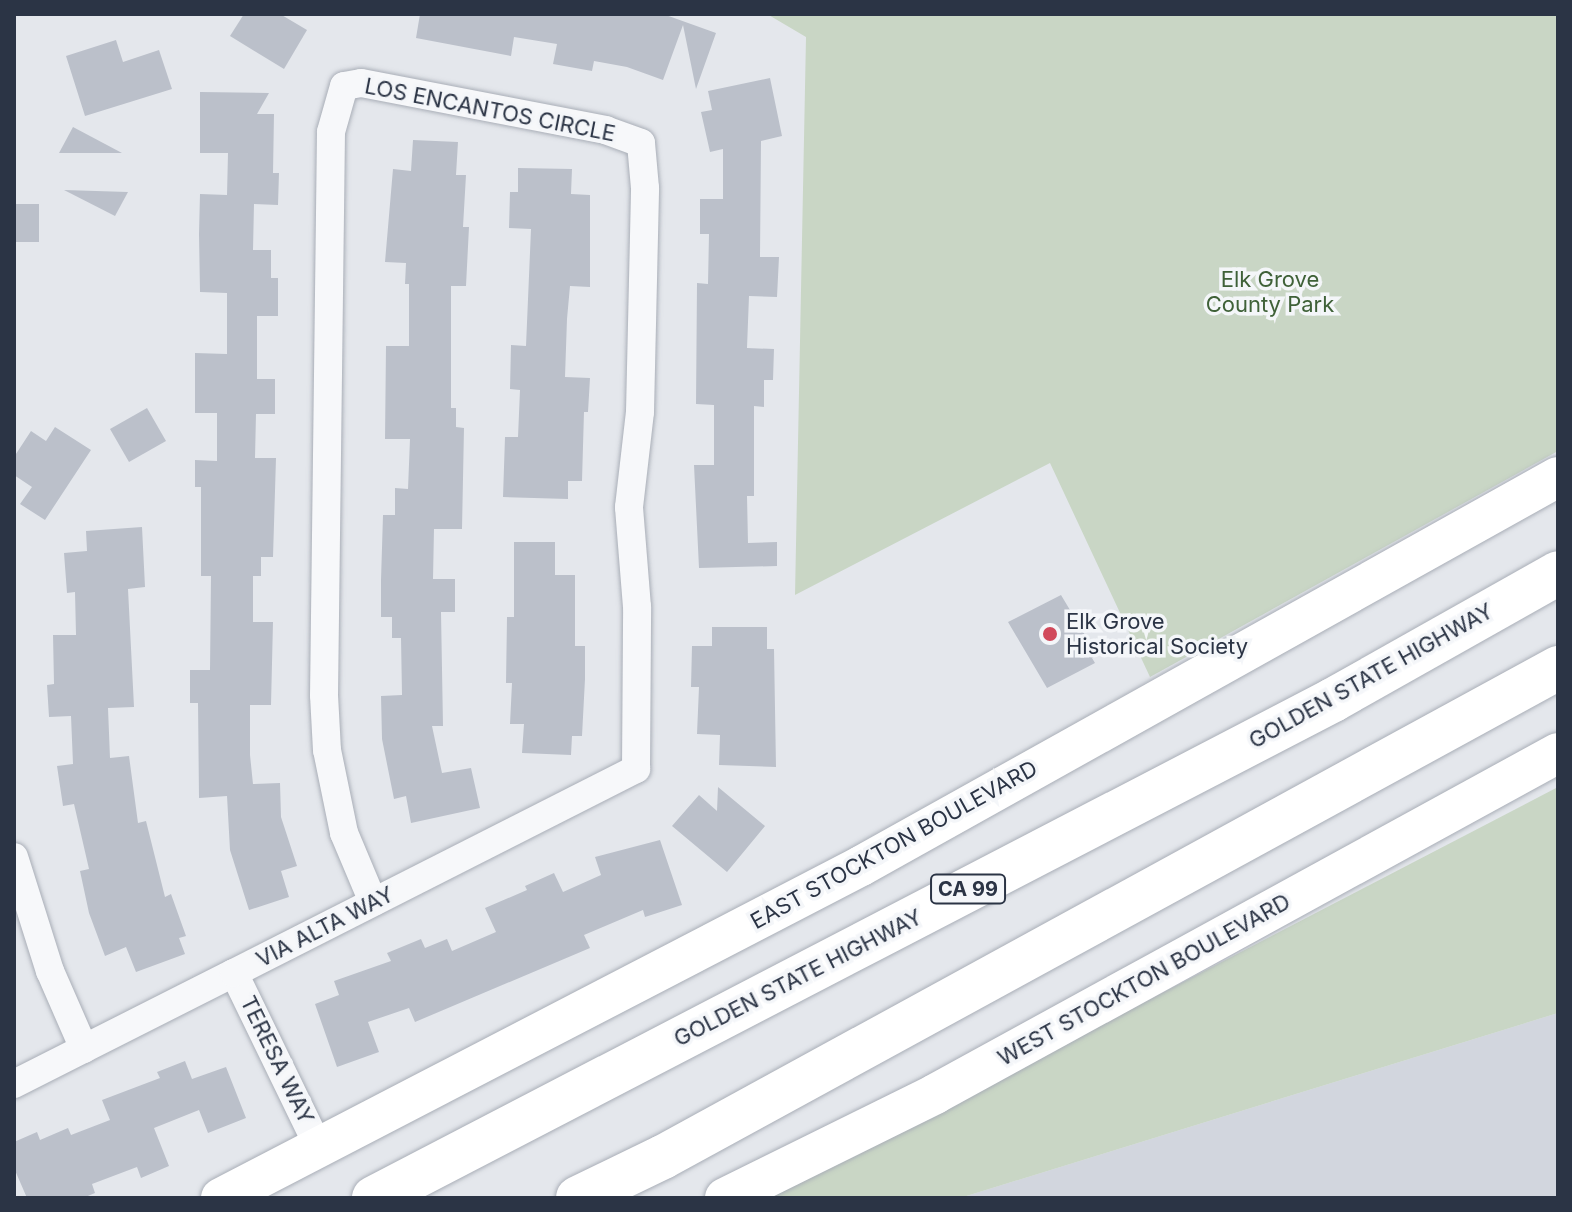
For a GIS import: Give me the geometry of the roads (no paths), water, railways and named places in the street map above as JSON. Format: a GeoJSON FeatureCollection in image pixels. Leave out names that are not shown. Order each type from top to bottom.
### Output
{"type":"FeatureCollection","features":[{"type":"Feature","properties":{"kind":"highway","name":"GOLDEN STATE HIGHWAY"},"geometry":{"type":"LineString","coordinates":[[374,1198],[1319,708],[1558,573]]}},
{"type":"Feature","properties":{"kind":"highway"},"geometry":{"type":"LineString","coordinates":[[578,1198],[663,1157],[1558,668]]}},
{"type":"Feature","properties":{"kind":"street","name":"LOS ENCANTOS CIRCLE"},"geometry":{"type":"LineString","coordinates":[[373,902],[344,833],[327,750],[324,695],[331,132],[335,107],[344,86],[380,84],[606,130],[641,143],[645,188],[640,412],[629,507],[637,607],[636,769]]}},
{"type":"Feature","properties":{"kind":"street","name":"EAST STOCKTON BOULEVARD"},"geometry":{"type":"LineString","coordinates":[[221,1198],[861,866],[1558,477]]}},
{"type":"Feature","properties":{"kind":"street","name":"WEST STOCKTON BOULEVARD"},"geometry":{"type":"LineString","coordinates":[[725,1198],[935,1094],[1558,753]]}},
{"type":"Feature","properties":{"kind":"street","name":"VIA ALTA WAY"},"geometry":{"type":"LineString","coordinates":[[14,1084],[636,769]]}},
{"type":"Feature","properties":{"kind":"street"},"geometry":{"type":"LineString","coordinates":[[14,857],[50,971],[84,1049]]}},
{"type":"Feature","properties":{"kind":"street","name":"TERESA WAY"},"geometry":{"type":"LineString","coordinates":[[234,973],[319,1148]]}},
{"type":"Feature","properties":{"kind":"place","name":"Elk Grove Historical Society"},"geometry":{"type":"Point","coordinates":[1050,634]}},
{"type":"Feature","properties":{"kind":"park label","name":"Elk Grove County Park"},"geometry":{"type":"Point","coordinates":[1270,292]}}]}
